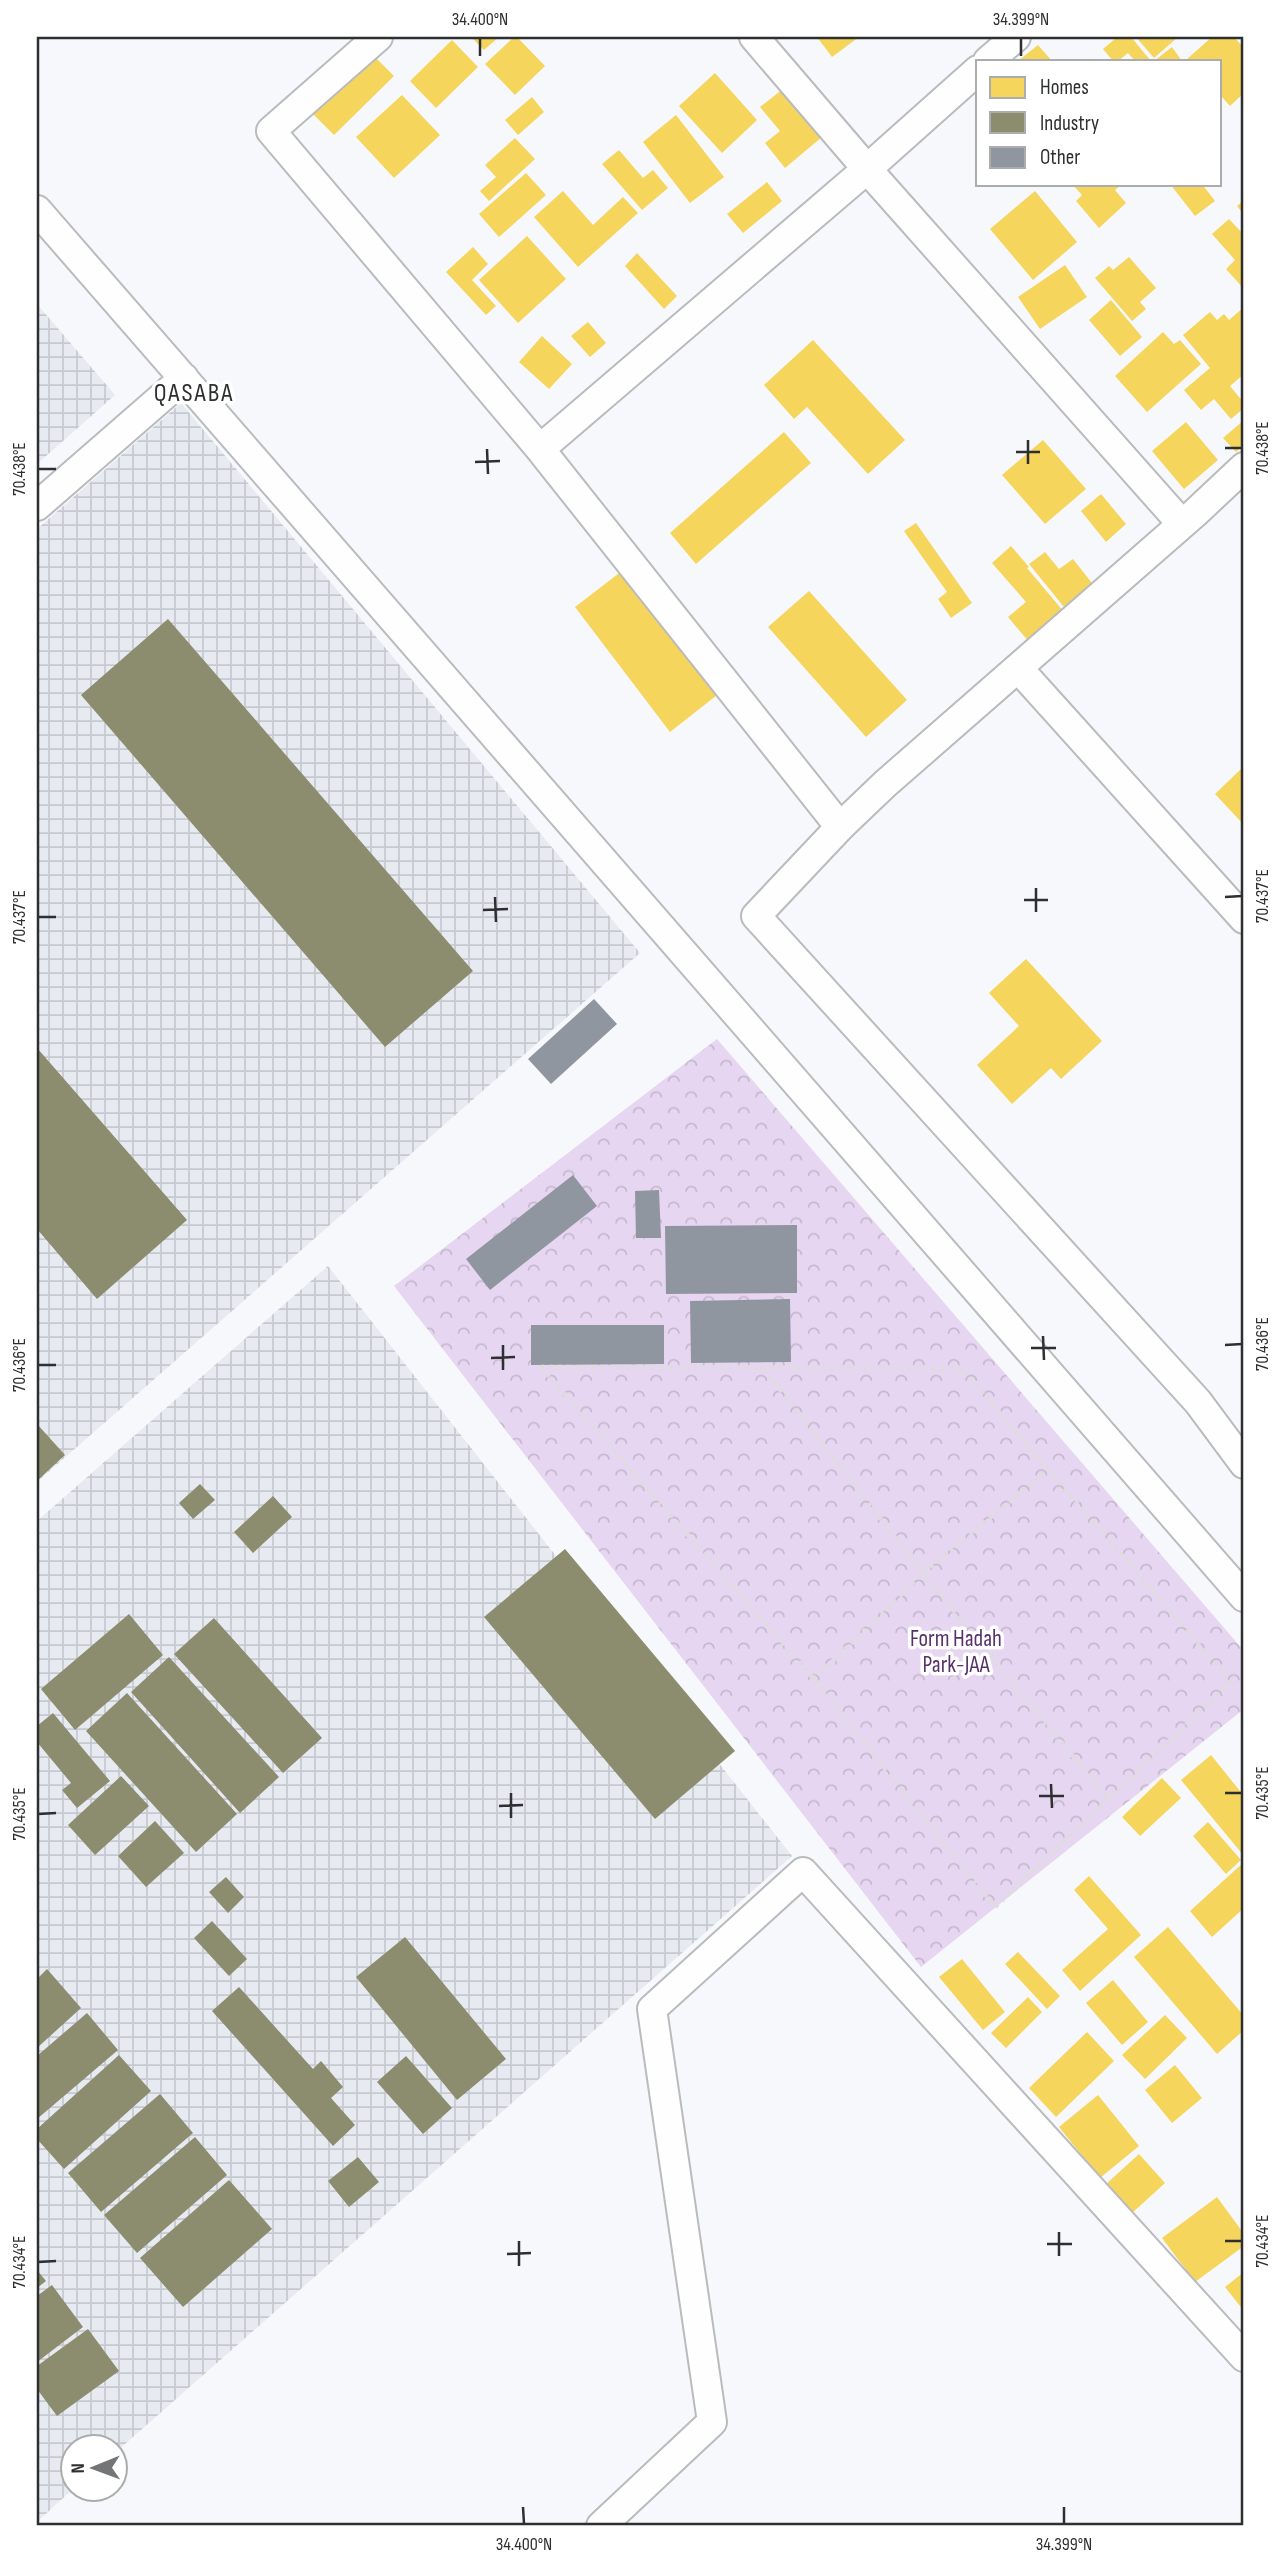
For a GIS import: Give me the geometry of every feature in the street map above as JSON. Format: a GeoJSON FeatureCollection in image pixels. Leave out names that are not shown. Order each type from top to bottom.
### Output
{"type":"FeatureCollection","features":[{"type":"Feature","properties":{"kind":"street"},"geometry":{"type":"LineString","coordinates":[[378,37],[271,131],[540,449],[841,827]]}},
{"type":"Feature","properties":{"kind":"street"},"geometry":{"type":"LineString","coordinates":[[754,37],[867,169],[1182,524]]}},
{"type":"Feature","properties":{"kind":"street"},"geometry":{"type":"LineString","coordinates":[[989,60],[1016,37]]}},
{"type":"Feature","properties":{"kind":"street"},"geometry":{"type":"LineString","coordinates":[[540,449],[867,169],[976,72]]}},
{"type":"Feature","properties":{"kind":"street"},"geometry":{"type":"LineString","coordinates":[[37,210],[1244,1597]]}},
{"type":"Feature","properties":{"kind":"street"},"geometry":{"type":"LineString","coordinates":[[37,506],[184,378]]}},
{"type":"Feature","properties":{"kind":"street"},"geometry":{"type":"LineString","coordinates":[[1244,467],[885,784],[756,916],[1198,1402],[1244,1464]]}},
{"type":"Feature","properties":{"kind":"street"},"geometry":{"type":"LineString","coordinates":[[1018,668],[1244,919]]}},
{"type":"Feature","properties":{"kind":"street"},"geometry":{"type":"LineString","coordinates":[[601,2526],[712,2422],[652,2009],[803,1872],[1244,2357]]}},
{"type":"Feature","properties":{"kind":"path"},"geometry":{"type":"LineString","coordinates":[[541,1367],[763,1368],[962,1369],[1231,1682],[995,1907],[814,1679],[541,1367]]}},
{"type":"Feature","properties":{"kind":"path"},"geometry":{"type":"LineString","coordinates":[[763,1368],[923,1573],[1108,1799]]}},
{"type":"Feature","properties":{"kind":"path"},"geometry":{"type":"LineString","coordinates":[[814,1679],[923,1573],[1048,1470]]}},
{"type":"Feature","properties":{"kind":"shaded area"},"geometry":{"type":"Polygon","coordinates":[[[37,304],[115,395],[37,464],[37,304]]]}},
{"type":"Feature","properties":{"kind":"shaded area"},"geometry":{"type":"Polygon","coordinates":[[[181,403],[640,953],[37,1482],[37,529],[181,403]]]}},
{"type":"Feature","properties":{"kind":"shaded area"},"geometry":{"type":"Polygon","coordinates":[[[328,1266],[792,1856],[130,2440],[130,2434],[60,2434],[60,2501],[37,2522],[37,1521],[328,1266]]]}},
{"type":"Feature","properties":{"kind":"green space","name":"Form Hadah Park-JAA"},"geometry":{"type":"Polygon","coordinates":[[[717,1039],[1244,1651],[1244,1709],[921,1967],[394,1286],[717,1039]]]}},
{"type":"Feature","properties":{"kind":"building: Homes"},"geometry":{"type":"Polygon","coordinates":[[[471,37],[499,37],[484,50],[471,37]]]}},
{"type":"Feature","properties":{"kind":"building: Homes"},"geometry":{"type":"Polygon","coordinates":[[[514,37],[545,66],[515,95],[485,64],[514,37]]]}},
{"type":"Feature","properties":{"kind":"building: Homes"},"geometry":{"type":"Polygon","coordinates":[[[817,37],[859,37],[832,57],[817,37]]]}},
{"type":"Feature","properties":{"kind":"building: Homes"},"geometry":{"type":"Polygon","coordinates":[[[1117,37],[1131,37],[1150,60],[1134,60],[1128,53],[1119,60],[1112,60],[1103,49],[1117,37]]]}},
{"type":"Feature","properties":{"kind":"building: Homes"},"geometry":{"type":"Polygon","coordinates":[[[1136,37],[1178,37],[1154,58],[1136,37]]]}},
{"type":"Feature","properties":{"kind":"building: Homes"},"geometry":{"type":"Polygon","coordinates":[[[1212,37],[1234,37],[1244,48],[1244,93],[1230,106],[1222,97],[1222,60],[1187,59],[1212,37]]]}},
{"type":"Feature","properties":{"kind":"building: Homes"},"geometry":{"type":"Polygon","coordinates":[[[452,40],[478,67],[436,108],[410,81],[452,40]]]}},
{"type":"Feature","properties":{"kind":"building: Homes"},"geometry":{"type":"Polygon","coordinates":[[[1038,45],[1051,60],[1019,60],[1038,45]]]}},
{"type":"Feature","properties":{"kind":"building: Homes"},"geometry":{"type":"Polygon","coordinates":[[[1172,47],[1181,60],[1155,60],[1172,47]]]}},
{"type":"Feature","properties":{"kind":"building: Homes"},"geometry":{"type":"Polygon","coordinates":[[[373,55],[394,76],[334,135],[313,114],[373,55]]]}},
{"type":"Feature","properties":{"kind":"building: Homes"},"geometry":{"type":"Polygon","coordinates":[[[715,73],[757,120],[722,153],[679,106],[715,73]]]}},
{"type":"Feature","properties":{"kind":"building: Homes"},"geometry":{"type":"Polygon","coordinates":[[[783,89],[822,137],[785,168],[765,143],[780,131],[760,107],[783,89]]]}},
{"type":"Feature","properties":{"kind":"building: Homes"},"geometry":{"type":"Polygon","coordinates":[[[402,95],[440,135],[394,178],[356,137],[402,95]]]}},
{"type":"Feature","properties":{"kind":"building: Homes"},"geometry":{"type":"Polygon","coordinates":[[[532,97],[544,112],[518,135],[505,120],[532,97]]]}},
{"type":"Feature","properties":{"kind":"building: Homes"},"geometry":{"type":"Polygon","coordinates":[[[676,115],[724,177],[690,203],[643,142],[676,115]]]}},
{"type":"Feature","properties":{"kind":"building: Homes"},"geometry":{"type":"Polygon","coordinates":[[[515,138],[535,159],[489,201],[480,191],[496,177],[485,165],[515,138]]]}},
{"type":"Feature","properties":{"kind":"building: Homes"},"geometry":{"type":"Polygon","coordinates":[[[619,150],[643,178],[653,170],[668,188],[642,210],[602,164],[619,150]]]}},
{"type":"Feature","properties":{"kind":"building: Homes"},"geometry":{"type":"Polygon","coordinates":[[[526,173],[546,195],[499,237],[479,214],[526,173]]]}},
{"type":"Feature","properties":{"kind":"building: Homes"},"geometry":{"type":"Polygon","coordinates":[[[767,182],[782,201],[743,233],[727,214],[767,182]]]}},
{"type":"Feature","properties":{"kind":"building: Homes"},"geometry":{"type":"Polygon","coordinates":[[[1074,186],[1120,186],[1115,190],[1126,203],[1099,228],[1076,201],[1082,195],[1074,186]]]}},
{"type":"Feature","properties":{"kind":"building: Homes"},"geometry":{"type":"Polygon","coordinates":[[[1172,186],[1204,186],[1215,201],[1195,216],[1172,186]]]}},
{"type":"Feature","properties":{"kind":"building: Homes"},"geometry":{"type":"Polygon","coordinates":[[[563,191],[593,225],[623,197],[638,213],[578,267],[534,217],[563,191]]]}},
{"type":"Feature","properties":{"kind":"building: Homes"},"geometry":{"type":"Polygon","coordinates":[[[1035,191],[1077,242],[1033,280],[990,229],[1035,191]]]}},
{"type":"Feature","properties":{"kind":"building: Homes"},"geometry":{"type":"Polygon","coordinates":[[[1244,200],[1244,215],[1237,206],[1244,200]]]}},
{"type":"Feature","properties":{"kind":"building: Homes"},"geometry":{"type":"Polygon","coordinates":[[[1229,219],[1244,235],[1244,289],[1226,269],[1235,260],[1212,234],[1229,219]]]}},
{"type":"Feature","properties":{"kind":"building: Homes"},"geometry":{"type":"Polygon","coordinates":[[[527,236],[566,279],[518,323],[479,280],[527,236]]]}},
{"type":"Feature","properties":{"kind":"building: Homes"},"geometry":{"type":"Polygon","coordinates":[[[473,247],[488,264],[472,280],[496,306],[486,315],[446,272],[473,247]]]}},
{"type":"Feature","properties":{"kind":"building: Homes"},"geometry":{"type":"Polygon","coordinates":[[[637,253],[677,296],[664,309],[625,266],[637,253]]]}},
{"type":"Feature","properties":{"kind":"building: Homes"},"geometry":{"type":"Polygon","coordinates":[[[1129,257],[1156,288],[1140,302],[1146,309],[1132,321],[1095,278],[1109,266],[1113,270],[1129,257]]]}},
{"type":"Feature","properties":{"kind":"building: Homes"},"geometry":{"type":"Polygon","coordinates":[[[1065,265],[1087,297],[1040,329],[1018,297],[1065,265]]]}},
{"type":"Feature","properties":{"kind":"building: Homes"},"geometry":{"type":"Polygon","coordinates":[[[1111,300],[1142,337],[1120,356],[1089,320],[1111,300]]]}},
{"type":"Feature","properties":{"kind":"building: Homes"},"geometry":{"type":"Polygon","coordinates":[[[1244,307],[1244,374],[1230,386],[1244,403],[1244,408],[1231,419],[1214,399],[1201,410],[1184,390],[1210,368],[1183,335],[1210,312],[1217,320],[1224,314],[1229,320],[1244,307]]]}},
{"type":"Feature","properties":{"kind":"building: Homes"},"geometry":{"type":"Polygon","coordinates":[[[588,322],[606,343],[590,357],[571,336],[588,322]]]}},
{"type":"Feature","properties":{"kind":"building: Homes"},"geometry":{"type":"Polygon","coordinates":[[[1163,332],[1174,344],[1180,340],[1201,364],[1147,412],[1115,376],[1163,332]]]}},
{"type":"Feature","properties":{"kind":"building: Homes"},"geometry":{"type":"Polygon","coordinates":[[[542,336],[572,364],[549,389],[519,362],[542,336]]]}},
{"type":"Feature","properties":{"kind":"building: Homes"},"geometry":{"type":"Polygon","coordinates":[[[813,340],[905,440],[868,474],[807,407],[794,419],[764,385],[813,340]]]}},
{"type":"Feature","properties":{"kind":"building: Homes"},"geometry":{"type":"Polygon","coordinates":[[[1244,420],[1244,445],[1236,452],[1223,438],[1244,420]]]}},
{"type":"Feature","properties":{"kind":"building: Homes"},"geometry":{"type":"Polygon","coordinates":[[[1186,422],[1218,460],[1184,489],[1152,451],[1186,422]]]}},
{"type":"Feature","properties":{"kind":"building: Homes"},"geometry":{"type":"Polygon","coordinates":[[[784,432],[811,463],[696,564],[670,533],[784,432]]]}},
{"type":"Feature","properties":{"kind":"building: Homes"},"geometry":{"type":"Polygon","coordinates":[[[1043,440],[1086,489],[1045,524],[1002,475],[1043,440]]]}},
{"type":"Feature","properties":{"kind":"building: Homes"},"geometry":{"type":"Polygon","coordinates":[[[1101,494],[1126,524],[1106,542],[1081,511],[1101,494]]]}},
{"type":"Feature","properties":{"kind":"building: Homes"},"geometry":{"type":"Polygon","coordinates":[[[916,523],[972,603],[951,618],[938,599],[947,592],[904,531],[916,523]]]}},
{"type":"Feature","properties":{"kind":"building: Homes"},"geometry":{"type":"Polygon","coordinates":[[[1011,546],[1064,612],[1029,642],[1008,617],[1026,602],[992,563],[1011,546]]]}},
{"type":"Feature","properties":{"kind":"building: Homes"},"geometry":{"type":"Polygon","coordinates":[[[1045,552],[1059,569],[1073,559],[1092,583],[1064,607],[1029,564],[1045,552]]]}},
{"type":"Feature","properties":{"kind":"building: Homes"},"geometry":{"type":"Polygon","coordinates":[[[631,564],[726,688],[670,732],[575,607],[631,564]]]}},
{"type":"Feature","properties":{"kind":"building: Homes"},"geometry":{"type":"Polygon","coordinates":[[[809,591],[907,700],[866,737],[768,627],[809,591]]]}},
{"type":"Feature","properties":{"kind":"building: Homes"},"geometry":{"type":"Polygon","coordinates":[[[1244,766],[1244,825],[1215,794],[1244,766]]]}},
{"type":"Feature","properties":{"kind":"building: Homes"},"geometry":{"type":"Polygon","coordinates":[[[1026,959],[1102,1041],[1061,1079],[1051,1068],[1012,1104],[977,1065],[1019,1026],[989,993],[1026,959]]]}},
{"type":"Feature","properties":{"kind":"building: Homes"},"geometry":{"type":"Polygon","coordinates":[[[1211,1755],[1244,1796],[1244,1856],[1181,1780],[1211,1755]]]}},
{"type":"Feature","properties":{"kind":"building: Homes"},"geometry":{"type":"Polygon","coordinates":[[[1162,1778],[1181,1798],[1140,1836],[1122,1817],[1162,1778]]]}},
{"type":"Feature","properties":{"kind":"building: Homes"},"geometry":{"type":"Polygon","coordinates":[[[1208,1822],[1241,1860],[1226,1874],[1193,1836],[1208,1822]]]}},
{"type":"Feature","properties":{"kind":"building: Homes"},"geometry":{"type":"Polygon","coordinates":[[[1244,1862],[1244,1908],[1212,1937],[1190,1911],[1244,1862]]]}},
{"type":"Feature","properties":{"kind":"building: Homes"},"geometry":{"type":"Polygon","coordinates":[[[1089,1876],[1141,1935],[1080,1991],[1062,1970],[1108,1929],[1074,1890],[1089,1876]]]}},
{"type":"Feature","properties":{"kind":"building: Homes"},"geometry":{"type":"Polygon","coordinates":[[[1168,1927],[1244,2016],[1244,2030],[1217,2054],[1134,1957],[1168,1927]]]}},
{"type":"Feature","properties":{"kind":"building: Homes"},"geometry":{"type":"Polygon","coordinates":[[[1018,1952],[1060,1996],[1047,2009],[1005,1964],[1018,1952]]]}},
{"type":"Feature","properties":{"kind":"building: Homes"},"geometry":{"type":"Polygon","coordinates":[[[962,1959],[1005,2012],[983,2030],[939,1977],[962,1959]]]}},
{"type":"Feature","properties":{"kind":"building: Homes"},"geometry":{"type":"Polygon","coordinates":[[[1113,1980],[1148,2022],[1122,2045],[1086,2003],[1113,1980]]]}},
{"type":"Feature","properties":{"kind":"building: Homes"},"geometry":{"type":"Polygon","coordinates":[[[1028,1997],[1042,2012],[1006,2048],[991,2033],[1028,1997]]]}},
{"type":"Feature","properties":{"kind":"building: Homes"},"geometry":{"type":"Polygon","coordinates":[[[1165,2015],[1187,2038],[1145,2079],[1122,2055],[1165,2015]]]}},
{"type":"Feature","properties":{"kind":"building: Homes"},"geometry":{"type":"Polygon","coordinates":[[[1087,2032],[1114,2061],[1056,2117],[1029,2088],[1087,2032]]]}},
{"type":"Feature","properties":{"kind":"building: Homes"},"geometry":{"type":"Polygon","coordinates":[[[1175,2065],[1202,2098],[1172,2123],[1145,2090],[1175,2065]]]}},
{"type":"Feature","properties":{"kind":"building: Homes"},"geometry":{"type":"Polygon","coordinates":[[[1098,2095],[1139,2146],[1100,2178],[1059,2127],[1098,2095]]]}},
{"type":"Feature","properties":{"kind":"building: Homes"},"geometry":{"type":"Polygon","coordinates":[[[1139,2154],[1165,2183],[1131,2214],[1105,2185],[1139,2154]]]}},
{"type":"Feature","properties":{"kind":"building: Homes"},"geometry":{"type":"Polygon","coordinates":[[[1217,2197],[1244,2234],[1244,2246],[1195,2282],[1162,2238],[1217,2197]]]}},
{"type":"Feature","properties":{"kind":"building: Homes"},"geometry":{"type":"Polygon","coordinates":[[[1244,2272],[1244,2311],[1225,2287],[1244,2272]]]}},
{"type":"Feature","properties":{"kind":"building: Industry"},"geometry":{"type":"Polygon","coordinates":[[[168,619],[473,971],[385,1047],[81,695],[168,619]]]}},
{"type":"Feature","properties":{"kind":"building: Industry"},"geometry":{"type":"Polygon","coordinates":[[[37,1048],[187,1220],[97,1299],[37,1229],[37,1048]]]}},
{"type":"Feature","properties":{"kind":"building: Industry"},"geometry":{"type":"Polygon","coordinates":[[[37,1424],[65,1455],[37,1481],[37,1424]]]}},
{"type":"Feature","properties":{"kind":"building: Industry"},"geometry":{"type":"Polygon","coordinates":[[[200,1484],[215,1500],[193,1519],[179,1503],[200,1484]]]}},
{"type":"Feature","properties":{"kind":"building: Industry"},"geometry":{"type":"Polygon","coordinates":[[[273,1496],[292,1517],[253,1553],[234,1532],[273,1496]]]}},
{"type":"Feature","properties":{"kind":"building: Industry"},"geometry":{"type":"Polygon","coordinates":[[[565,1549],[735,1751],[655,1819],[484,1617],[565,1549]]]}},
{"type":"Feature","properties":{"kind":"building: Industry"},"geometry":{"type":"Polygon","coordinates":[[[129,1614],[163,1655],[75,1730],[41,1689],[129,1614]]]}},
{"type":"Feature","properties":{"kind":"building: Industry"},"geometry":{"type":"Polygon","coordinates":[[[214,1618],[322,1738],[283,1773],[174,1654],[214,1618]]]}},
{"type":"Feature","properties":{"kind":"building: Industry"},"geometry":{"type":"Polygon","coordinates":[[[169,1657],[279,1777],[240,1813],[131,1692],[169,1657]]]}},
{"type":"Feature","properties":{"kind":"building: Industry"},"geometry":{"type":"Polygon","coordinates":[[[127,1693],[237,1814],[196,1852],[86,1731],[127,1693]]]}},
{"type":"Feature","properties":{"kind":"building: Industry"},"geometry":{"type":"Polygon","coordinates":[[[53,1713],[110,1781],[77,1808],[62,1790],[71,1783],[37,1742],[37,1726],[53,1713]]]}},
{"type":"Feature","properties":{"kind":"building: Industry"},"geometry":{"type":"Polygon","coordinates":[[[121,1776],[149,1806],[95,1855],[68,1825],[121,1776]]]}},
{"type":"Feature","properties":{"kind":"building: Industry"},"geometry":{"type":"Polygon","coordinates":[[[155,1821],[184,1853],[146,1887],[118,1856],[155,1821]]]}},
{"type":"Feature","properties":{"kind":"building: Industry"},"geometry":{"type":"Polygon","coordinates":[[[226,1877],[244,1897],[228,1913],[209,1892],[226,1877]]]}},
{"type":"Feature","properties":{"kind":"building: Industry"},"geometry":{"type":"Polygon","coordinates":[[[212,1921],[247,1959],[229,1976],[194,1938],[212,1921]]]}},
{"type":"Feature","properties":{"kind":"building: Industry"},"geometry":{"type":"Polygon","coordinates":[[[405,1937],[506,2059],[457,2100],[356,1977],[405,1937]]]}},
{"type":"Feature","properties":{"kind":"building: Industry"},"geometry":{"type":"Polygon","coordinates":[[[47,1969],[81,2008],[37,2048],[37,1979],[47,1969]]]}},
{"type":"Feature","properties":{"kind":"building: Industry"},"geometry":{"type":"Polygon","coordinates":[[[239,1987],[313,2069],[321,2061],[343,2087],[331,2098],[355,2125],[333,2146],[212,2011],[239,1987]]]}},
{"type":"Feature","properties":{"kind":"building: Industry"},"geometry":{"type":"Polygon","coordinates":[[[87,2013],[118,2050],[37,2119],[37,2056],[87,2013]]]}},
{"type":"Feature","properties":{"kind":"building: Industry"},"geometry":{"type":"Polygon","coordinates":[[[119,2055],[151,2091],[64,2169],[37,2139],[37,2129],[119,2055]]]}},
{"type":"Feature","properties":{"kind":"building: Industry"},"geometry":{"type":"Polygon","coordinates":[[[406,2056],[452,2108],[423,2134],[377,2082],[406,2056]]]}},
{"type":"Feature","properties":{"kind":"building: Industry"},"geometry":{"type":"Polygon","coordinates":[[[160,2094],[193,2133],[101,2212],[68,2173],[160,2094]]]}},
{"type":"Feature","properties":{"kind":"building: Industry"},"geometry":{"type":"Polygon","coordinates":[[[195,2137],[227,2175],[137,2253],[104,2215],[195,2137]]]}},
{"type":"Feature","properties":{"kind":"building: Industry"},"geometry":{"type":"Polygon","coordinates":[[[358,2157],[379,2182],[349,2207],[328,2181],[358,2157]]]}},
{"type":"Feature","properties":{"kind":"building: Industry"},"geometry":{"type":"Polygon","coordinates":[[[229,2180],[272,2229],[183,2307],[140,2258],[229,2180]]]}},
{"type":"Feature","properties":{"kind":"building: Industry"},"geometry":{"type":"Polygon","coordinates":[[[37,2270],[46,2281],[37,2288],[37,2270]]]}},
{"type":"Feature","properties":{"kind":"building: Industry"},"geometry":{"type":"Polygon","coordinates":[[[52,2285],[83,2327],[37,2362],[37,2296],[52,2285]]]}},
{"type":"Feature","properties":{"kind":"building: Industry"},"geometry":{"type":"Polygon","coordinates":[[[88,2329],[119,2371],[57,2416],[37,2389],[37,2366],[88,2329]]]}},
{"type":"Feature","properties":{"kind":"building: Other"},"geometry":{"type":"Polygon","coordinates":[[[594,999],[617,1024],[551,1084],[528,1059],[594,999]]]}},
{"type":"Feature","properties":{"kind":"building: Other"},"geometry":{"type":"Polygon","coordinates":[[[573,1175],[597,1206],[490,1290],[466,1259],[573,1175]]]}},
{"type":"Feature","properties":{"kind":"building: Other"},"geometry":{"type":"Polygon","coordinates":[[[659,1190],[661,1238],[636,1238],[635,1191],[659,1190]]]}},
{"type":"Feature","properties":{"kind":"building: Other"},"geometry":{"type":"Polygon","coordinates":[[[797,1225],[797,1293],[666,1294],[665,1226],[797,1225]]]}},
{"type":"Feature","properties":{"kind":"building: Other"},"geometry":{"type":"Polygon","coordinates":[[[790,1299],[791,1362],[691,1363],[690,1301],[790,1299]]]}},
{"type":"Feature","properties":{"kind":"building: Other"},"geometry":{"type":"Polygon","coordinates":[[[531,1325],[664,1325],[664,1364],[531,1365],[531,1325]]]}},
{"type":"Feature","properties":{"kind":"district","name":"QASABA"},"geometry":{"type":"Point","coordinates":[194,393]}}]}
